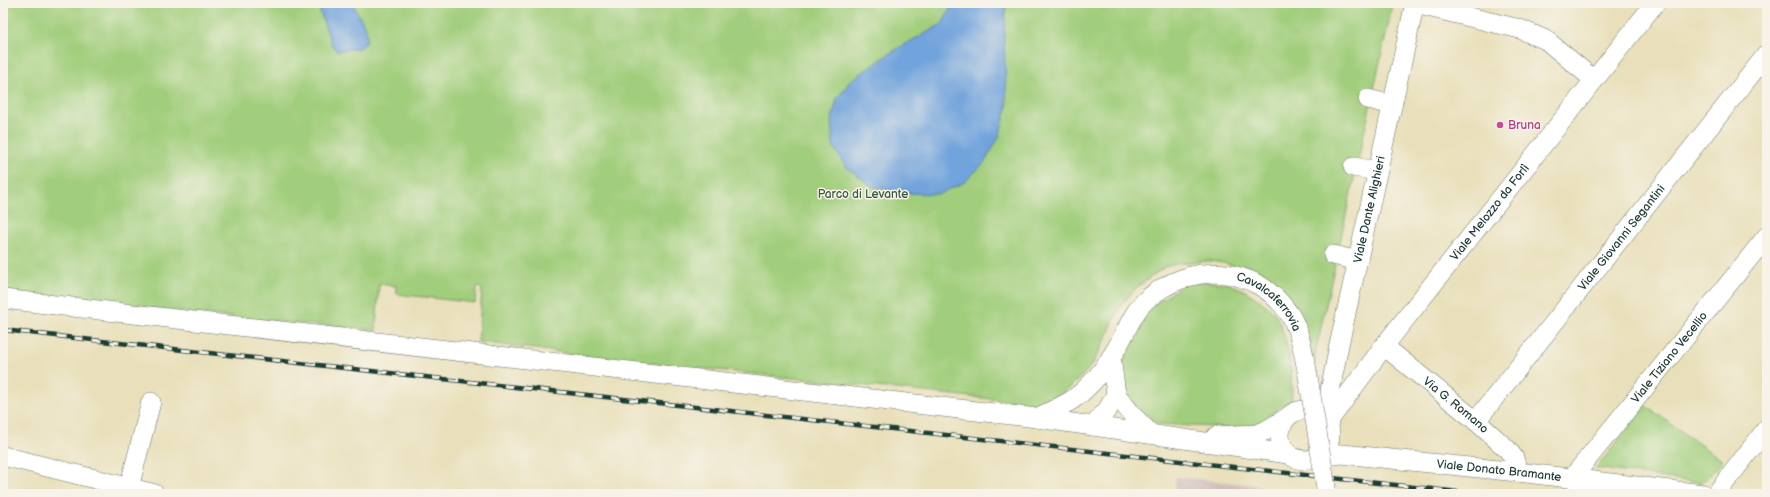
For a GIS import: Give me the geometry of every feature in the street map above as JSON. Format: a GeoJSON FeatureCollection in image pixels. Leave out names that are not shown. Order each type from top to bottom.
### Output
{"type":"FeatureCollection","features":[{"type":"Feature","properties":{"kind":"street"},"geometry":{"type":"LineString","coordinates":[[1415,4],[1520,29],[1546,40],[1593,79]]}},
{"type":"Feature","properties":{"kind":"street","name":"Viale Dante Alighieri"},"geometry":{"type":"LineString","coordinates":[[1326,426],[1339,345],[1415,4]]}},
{"type":"Feature","properties":{"kind":"street","name":"Viale Melozzo da Forlì"},"geometry":{"type":"LineString","coordinates":[[1326,426],[1384,346],[1651,4]]}},
{"type":"Feature","properties":{"kind":"street","name":"Viale Giovanni Segantini"},"geometry":{"type":"LineString","coordinates":[[1476,421],[1767,54]]}},
{"type":"Feature","properties":{"kind":"street"},"geometry":{"type":"LineString","coordinates":[[1368,99],[1392,105]]}},
{"type":"Feature","properties":{"kind":"street"},"geometry":{"type":"LineString","coordinates":[[1353,167],[1378,171]]}},
{"type":"Feature","properties":{"kind":"street","name":"Viale Tiziano Vecellio"},"geometry":{"type":"LineString","coordinates":[[1572,478],[1767,236]]}},
{"type":"Feature","properties":{"kind":"street"},"geometry":{"type":"LineString","coordinates":[[1333,255],[1358,261]]}},
{"type":"Feature","properties":{"kind":"street","name":"Cavalcaferrovia"},"geometry":{"type":"LineString","coordinates":[[1037,418],[1072,400],[1084,391],[1110,357],[1120,342],[1129,322],[1144,302],[1159,290],[1174,281],[1203,273],[1218,272],[1254,282],[1281,303],[1291,316],[1299,336],[1307,370],[1327,494]]}},
{"type":"Feature","properties":{"kind":"street"},"geometry":{"type":"LineString","coordinates":[[3,299],[1037,418],[1288,454],[1302,460],[1317,457],[1323,453],[1326,426]]}},
{"type":"Feature","properties":{"kind":"street","name":"Via G. Romano"},"geometry":{"type":"LineString","coordinates":[[1384,346],[1476,421],[1511,454],[1518,472]]}},
{"type":"Feature","properties":{"kind":"street"},"geometry":{"type":"LineString","coordinates":[[1110,357],[1116,394],[1133,416],[1151,434]]}},
{"type":"Feature","properties":{"kind":"street"},"geometry":{"type":"LineString","coordinates":[[1084,391],[1081,400],[1084,411],[1093,426]]}},
{"type":"Feature","properties":{"kind":"street"},"geometry":{"type":"LineString","coordinates":[[1093,426],[1108,409],[1116,394]]}},
{"type":"Feature","properties":{"kind":"street"},"geometry":{"type":"LineString","coordinates":[[129,488],[151,402]]}},
{"type":"Feature","properties":{"kind":"street"},"geometry":{"type":"LineString","coordinates":[[1189,439],[1223,435],[1256,434],[1266,431],[1299,410],[1307,410],[1315,412],[1326,426],[1335,447],[1342,454]]}},
{"type":"Feature","properties":{"kind":"street"},"geometry":{"type":"LineString","coordinates":[[1285,419],[1279,434],[1283,449],[1288,454]]}},
{"type":"Feature","properties":{"kind":"street"},"geometry":{"type":"LineString","coordinates":[[1716,494],[1767,428]]}},
{"type":"Feature","properties":{"kind":"street","name":"Viale Donato Bramante"},"geometry":{"type":"LineString","coordinates":[[1317,457],[1342,454],[1518,472],[1703,494]]}},
{"type":"Feature","properties":{"kind":"street"},"geometry":{"type":"LineString","coordinates":[[3,456],[155,494]]}},
{"type":"Feature","properties":{"kind":"shaded area"},"geometry":{"type":"Polygon","coordinates":[[[1176,477],[1264,486],[1263,494],[1175,494],[1176,477]]]}},
{"type":"Feature","properties":{"kind":"green space","name":"Parco di Levante"},"geometry":{"type":"Polygon","coordinates":[[[3,3],[1393,3],[1312,368],[1288,302],[1257,273],[1224,263],[1210,261],[1180,263],[1165,267],[1137,287],[1122,304],[1092,365],[1072,386],[1057,396],[1038,404],[632,361],[478,342],[482,288],[477,287],[475,303],[397,294],[396,286],[379,284],[376,330],[249,319],[3,292],[3,3]]]}},
{"type":"Feature","properties":{"kind":"green space"},"geometry":{"type":"Polygon","coordinates":[[[1188,282],[1222,283],[1237,287],[1265,304],[1278,319],[1286,341],[1290,366],[1292,400],[1283,404],[1265,422],[1248,427],[1230,428],[1158,424],[1142,415],[1125,394],[1123,385],[1122,360],[1128,340],[1143,312],[1188,282]]]}},
{"type":"Feature","properties":{"kind":"green space"},"geometry":{"type":"Polygon","coordinates":[[[1646,406],[1723,461],[1702,483],[1596,468],[1646,406]]]}},
{"type":"Feature","properties":{"kind":"water"},"geometry":{"type":"Polygon","coordinates":[[[317,3],[353,3],[367,32],[366,43],[360,48],[337,51],[332,46],[317,3]]]}},
{"type":"Feature","properties":{"kind":"water"},"geometry":{"type":"Polygon","coordinates":[[[953,3],[1006,3],[1004,40],[1007,108],[999,137],[985,162],[965,182],[939,194],[902,193],[873,187],[846,167],[833,146],[831,122],[837,99],[850,81],[898,48],[942,24],[953,3]]]}},
{"type":"Feature","properties":{"kind":"railway"},"geometry":{"type":"LineString","coordinates":[[3,330],[1477,494]]}},
{"type":"Feature","properties":{"kind":"place","name":"Bruna"},"geometry":{"type":"Point","coordinates":[1500,125]}}]}
